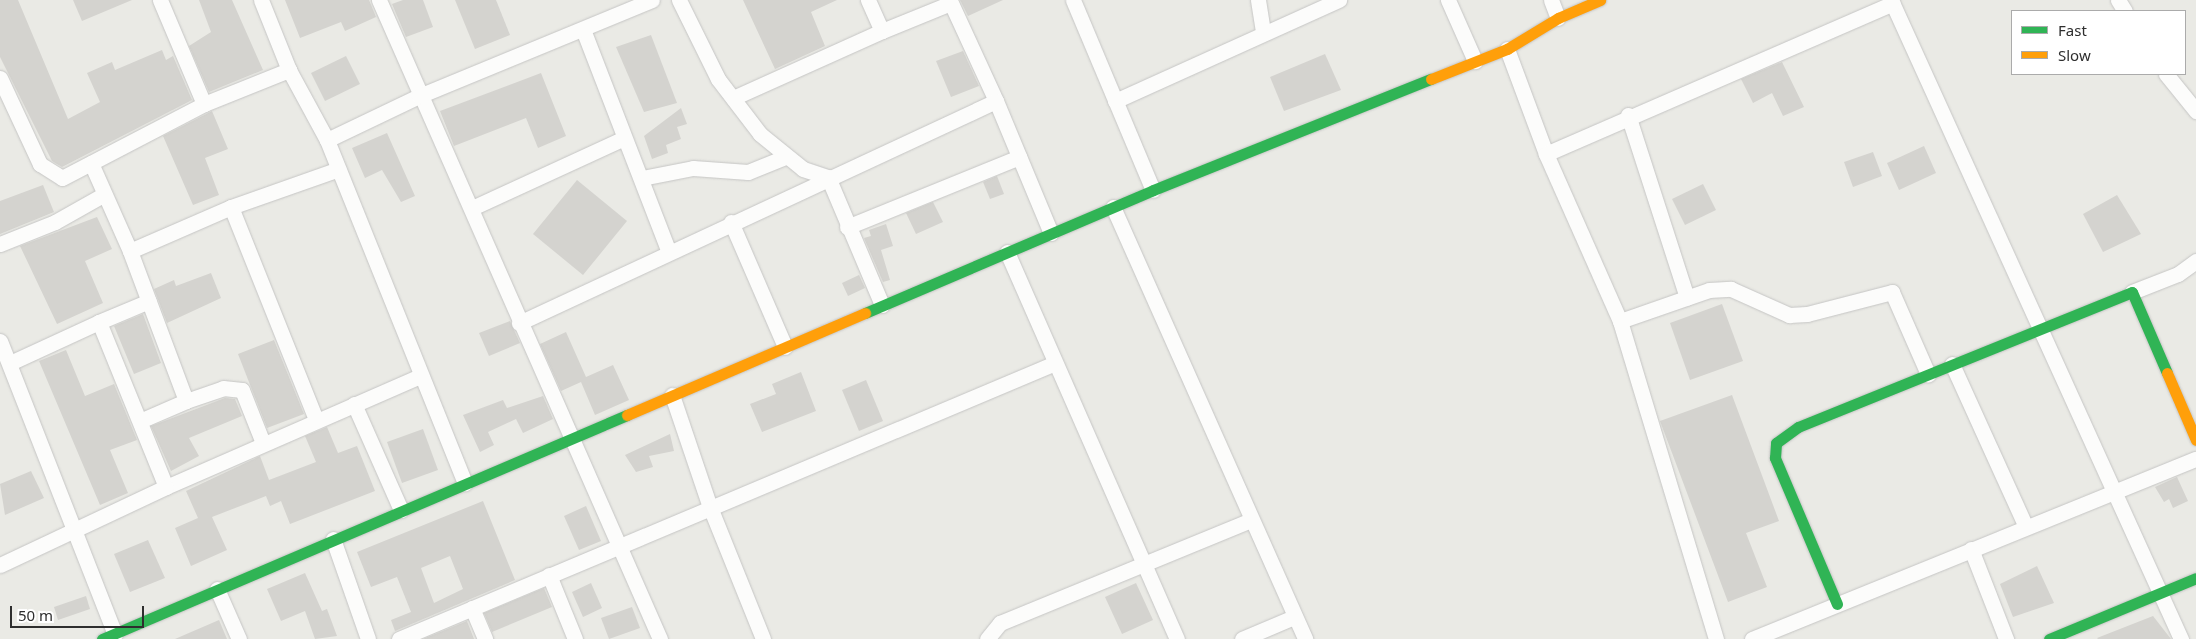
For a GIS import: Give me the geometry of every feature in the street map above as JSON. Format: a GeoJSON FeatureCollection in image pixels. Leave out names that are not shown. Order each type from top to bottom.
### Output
{"type":"FeatureCollection","features":[{"type":"Feature","properties":{"kind":"street"},"geometry":{"type":"LineString","coordinates":[[160,0],[204,104]]}},
{"type":"Feature","properties":{"kind":"street"},"geometry":{"type":"LineString","coordinates":[[261,0],[289,70],[327,140],[420,376],[465,483]]}},
{"type":"Feature","properties":{"kind":"street"},"geometry":{"type":"LineString","coordinates":[[379,0],[419,96],[472,208],[519,324],[573,437],[660,639]]}},
{"type":"Feature","properties":{"kind":"street"},"geometry":{"type":"LineString","coordinates":[[327,140],[419,96],[584,32],[635,3],[652,0]]}},
{"type":"Feature","properties":{"kind":"street"},"geometry":{"type":"LineString","coordinates":[[679,0],[706,58],[732,98],[760,134],[785,157],[828,176],[847,227],[882,305]]}},
{"type":"Feature","properties":{"kind":"street"},"geometry":{"type":"LineString","coordinates":[[868,0],[882,30]]}},
{"type":"Feature","properties":{"kind":"street"},"geometry":{"type":"LineString","coordinates":[[1073,0],[1153,190]]}},
{"type":"Feature","properties":{"kind":"street"},"geometry":{"type":"LineString","coordinates":[[1258,0],[1262,33]]}},
{"type":"Feature","properties":{"kind":"street"},"geometry":{"type":"LineString","coordinates":[[1115,101],[1338,0]]}},
{"type":"Feature","properties":{"kind":"street"},"geometry":{"type":"LineString","coordinates":[[1448,0],[1475,62]]}},
{"type":"Feature","properties":{"kind":"street"},"geometry":{"type":"LineString","coordinates":[[1551,0],[1558,18]]}},
{"type":"Feature","properties":{"kind":"street"},"geometry":{"type":"LineString","coordinates":[[0,341],[10,363],[72,532],[108,636],[1153,190],[1506,49],[1558,18],[1600,0]]}},
{"type":"Feature","properties":{"kind":"street"},"geometry":{"type":"LineString","coordinates":[[1546,154],[1628,115],[1892,1],[2158,594],[2181,639]]}},
{"type":"Feature","properties":{"kind":"street"},"geometry":{"type":"LineString","coordinates":[[732,98],[882,30],[951,3],[996,101],[1051,233]]}},
{"type":"Feature","properties":{"kind":"street"},"geometry":{"type":"LineString","coordinates":[[584,32],[669,252]]}},
{"type":"Feature","properties":{"kind":"street"},"geometry":{"type":"LineString","coordinates":[[1506,49],[1546,154],[1620,321],[1716,639]]}},
{"type":"Feature","properties":{"kind":"street"},"geometry":{"type":"LineString","coordinates":[[0,78],[40,164],[62,178],[204,104],[289,70]]}},
{"type":"Feature","properties":{"kind":"street"},"geometry":{"type":"LineString","coordinates":[[2167,75],[2196,111]]}},
{"type":"Feature","properties":{"kind":"street"},"geometry":{"type":"LineString","coordinates":[[519,324],[828,176],[996,101]]}},
{"type":"Feature","properties":{"kind":"street"},"geometry":{"type":"LineString","coordinates":[[1628,115],[1687,298]]}},
{"type":"Feature","properties":{"kind":"street"},"geometry":{"type":"LineString","coordinates":[[472,208],[624,138]]}},
{"type":"Feature","properties":{"kind":"street"},"geometry":{"type":"LineString","coordinates":[[642,178],[693,168],[748,172],[785,157]]}},
{"type":"Feature","properties":{"kind":"street"},"geometry":{"type":"LineString","coordinates":[[847,227],[1019,157]]}},
{"type":"Feature","properties":{"kind":"street"},"geometry":{"type":"LineString","coordinates":[[91,163],[103,195],[130,251],[186,401]]}},
{"type":"Feature","properties":{"kind":"street"},"geometry":{"type":"LineString","coordinates":[[130,251],[230,207],[339,169]]}},
{"type":"Feature","properties":{"kind":"street"},"geometry":{"type":"LineString","coordinates":[[0,244],[55,222],[103,195]]}},
{"type":"Feature","properties":{"kind":"street"},"geometry":{"type":"LineString","coordinates":[[230,207],[316,419]]}},
{"type":"Feature","properties":{"kind":"street"},"geometry":{"type":"LineString","coordinates":[[1113,207],[1305,639]]}},
{"type":"Feature","properties":{"kind":"street"},"geometry":{"type":"LineString","coordinates":[[731,222],[785,347]]}},
{"type":"Feature","properties":{"kind":"street"},"geometry":{"type":"LineString","coordinates":[[1007,252],[1052,364],[1146,566],[1177,639]]}},
{"type":"Feature","properties":{"kind":"street"},"geometry":{"type":"LineString","coordinates":[[1837,604],[1778,470],[1776,443],[1798,427],[2178,274],[2196,261]]}},
{"type":"Feature","properties":{"kind":"street"},"geometry":{"type":"LineString","coordinates":[[1620,321],[1687,298],[1731,289],[1770,309],[1807,314],[1892,292],[1928,374]]}},
{"type":"Feature","properties":{"kind":"street"},"geometry":{"type":"LineString","coordinates":[[2132,292],[2196,440]]}},
{"type":"Feature","properties":{"kind":"street"},"geometry":{"type":"LineString","coordinates":[[10,363],[149,301]]}},
{"type":"Feature","properties":{"kind":"street"},"geometry":{"type":"LineString","coordinates":[[99,322],[166,487]]}},
{"type":"Feature","properties":{"kind":"street"},"geometry":{"type":"LineString","coordinates":[[398,639],[1052,364]]}},
{"type":"Feature","properties":{"kind":"street"},"geometry":{"type":"LineString","coordinates":[[1952,364],[2026,527]]}},
{"type":"Feature","properties":{"kind":"street"},"geometry":{"type":"LineString","coordinates":[[0,565],[316,419],[420,376]]}},
{"type":"Feature","properties":{"kind":"street"},"geometry":{"type":"LineString","coordinates":[[140,421],[186,401],[223,388],[242,390],[263,443]]}},
{"type":"Feature","properties":{"kind":"street"},"geometry":{"type":"LineString","coordinates":[[672,395],[710,508],[763,639]]}},
{"type":"Feature","properties":{"kind":"street"},"geometry":{"type":"LineString","coordinates":[[354,404],[401,510]]}},
{"type":"Feature","properties":{"kind":"street"},"geometry":{"type":"LineString","coordinates":[[1752,639],[2196,459]]}},
{"type":"Feature","properties":{"kind":"street"},"geometry":{"type":"LineString","coordinates":[[987,639],[1000,622],[1146,566],[1251,520]]}},
{"type":"Feature","properties":{"kind":"street"},"geometry":{"type":"LineString","coordinates":[[333,539],[368,639]]}},
{"type":"Feature","properties":{"kind":"street"},"geometry":{"type":"LineString","coordinates":[[1971,550],[2006,639]]}},
{"type":"Feature","properties":{"kind":"street"},"geometry":{"type":"LineString","coordinates":[[549,575],[575,639]]}},
{"type":"Feature","properties":{"kind":"street"},"geometry":{"type":"LineString","coordinates":[[2048,639],[2196,578]]}},
{"type":"Feature","properties":{"kind":"street"},"geometry":{"type":"LineString","coordinates":[[217,589],[239,639]]}},
{"type":"Feature","properties":{"kind":"street"},"geometry":{"type":"LineString","coordinates":[[472,608],[485,639]]}},
{"type":"Feature","properties":{"kind":"street"},"geometry":{"type":"LineString","coordinates":[[1242,639],[1294,617]]}},
{"type":"Feature","properties":{"kind":"building"},"geometry":{"type":"Polygon","coordinates":[[[0,0],[18,0],[68,119],[100,102],[87,73],[112,62],[115,70],[162,50],[166,60],[173,56],[192,100],[62,167],[52,161],[0,57],[0,0]]]}},
{"type":"Feature","properties":{"kind":"building"},"geometry":{"type":"Polygon","coordinates":[[[73,0],[132,0],[82,21],[73,0]]]}},
{"type":"Feature","properties":{"kind":"building"},"geometry":{"type":"Polygon","coordinates":[[[199,0],[232,0],[263,70],[209,92],[189,46],[211,32],[199,0]]]}},
{"type":"Feature","properties":{"kind":"building"},"geometry":{"type":"Polygon","coordinates":[[[285,0],[369,0],[376,17],[345,31],[341,22],[300,38],[285,0]]]}},
{"type":"Feature","properties":{"kind":"building"},"geometry":{"type":"Polygon","coordinates":[[[403,0],[423,0],[433,27],[406,37],[392,4],[403,0]]]}},
{"type":"Feature","properties":{"kind":"building"},"geometry":{"type":"Polygon","coordinates":[[[455,0],[496,0],[510,35],[475,49],[455,0]]]}},
{"type":"Feature","properties":{"kind":"building"},"geometry":{"type":"Polygon","coordinates":[[[743,0],[837,0],[811,12],[825,46],[775,69],[743,0]]]}},
{"type":"Feature","properties":{"kind":"building"},"geometry":{"type":"Polygon","coordinates":[[[960,0],[1003,0],[968,16],[960,0]]]}},
{"type":"Feature","properties":{"kind":"building"},"geometry":{"type":"Polygon","coordinates":[[[651,35],[677,103],[644,112],[616,47],[651,35]]]}},
{"type":"Feature","properties":{"kind":"building"},"geometry":{"type":"Polygon","coordinates":[[[963,51],[979,86],[951,97],[936,61],[963,51]]]}},
{"type":"Feature","properties":{"kind":"building"},"geometry":{"type":"Polygon","coordinates":[[[1325,54],[1341,90],[1284,111],[1270,77],[1325,54]]]}},
{"type":"Feature","properties":{"kind":"building"},"geometry":{"type":"Polygon","coordinates":[[[346,56],[360,84],[325,101],[311,73],[346,56]]]}},
{"type":"Feature","properties":{"kind":"building"},"geometry":{"type":"Polygon","coordinates":[[[1782,62],[1804,107],[1783,116],[1772,93],[1753,103],[1741,79],[1782,62]]]}},
{"type":"Feature","properties":{"kind":"building"},"geometry":{"type":"Polygon","coordinates":[[[541,73],[566,136],[538,148],[526,118],[454,146],[440,111],[541,73]]]}},
{"type":"Feature","properties":{"kind":"building"},"geometry":{"type":"Polygon","coordinates":[[[681,108],[687,124],[677,127],[681,139],[666,145],[668,153],[652,159],[644,136],[681,108]]]}},
{"type":"Feature","properties":{"kind":"building"},"geometry":{"type":"Polygon","coordinates":[[[212,111],[228,149],[205,158],[219,195],[193,205],[163,136],[212,111]]]}},
{"type":"Feature","properties":{"kind":"building"},"geometry":{"type":"Polygon","coordinates":[[[387,133],[415,196],[401,202],[382,170],[365,178],[352,148],[387,133]]]}},
{"type":"Feature","properties":{"kind":"building"},"geometry":{"type":"Polygon","coordinates":[[[1924,146],[1936,173],[1899,190],[1887,163],[1924,146]]]}},
{"type":"Feature","properties":{"kind":"building"},"geometry":{"type":"Polygon","coordinates":[[[1873,152],[1882,176],[1853,187],[1844,162],[1873,152]]]}},
{"type":"Feature","properties":{"kind":"building"},"geometry":{"type":"Polygon","coordinates":[[[997,176],[1004,194],[990,199],[983,182],[997,176]]]}},
{"type":"Feature","properties":{"kind":"building"},"geometry":{"type":"Polygon","coordinates":[[[577,180],[627,221],[583,275],[533,234],[577,180]]]}},
{"type":"Feature","properties":{"kind":"building"},"geometry":{"type":"Polygon","coordinates":[[[1703,184],[1716,210],[1685,225],[1672,199],[1703,184]]]}},
{"type":"Feature","properties":{"kind":"building"},"geometry":{"type":"Polygon","coordinates":[[[43,185],[54,212],[0,234],[0,201],[43,185]]]}},
{"type":"Feature","properties":{"kind":"building"},"geometry":{"type":"Polygon","coordinates":[[[2117,195],[2141,234],[2103,252],[2083,214],[2117,195]]]}},
{"type":"Feature","properties":{"kind":"building"},"geometry":{"type":"Polygon","coordinates":[[[933,202],[943,222],[916,234],[906,213],[933,202]]]}},
{"type":"Feature","properties":{"kind":"building"},"geometry":{"type":"Polygon","coordinates":[[[97,217],[112,249],[85,261],[103,303],[57,324],[20,246],[97,217]]]}},
{"type":"Feature","properties":{"kind":"building"},"geometry":{"type":"Polygon","coordinates":[[[886,224],[893,246],[881,250],[890,280],[883,282],[864,238],[871,236],[869,230],[886,224]]]}},
{"type":"Feature","properties":{"kind":"building"},"geometry":{"type":"Polygon","coordinates":[[[211,273],[221,298],[167,323],[154,289],[174,280],[176,286],[211,273]]]}},
{"type":"Feature","properties":{"kind":"building"},"geometry":{"type":"Polygon","coordinates":[[[859,275],[865,288],[848,296],[842,283],[859,275]]]}},
{"type":"Feature","properties":{"kind":"building"},"geometry":{"type":"Polygon","coordinates":[[[1722,304],[1743,361],[1690,380],[1670,323],[1722,304]]]}},
{"type":"Feature","properties":{"kind":"building"},"geometry":{"type":"Polygon","coordinates":[[[143,314],[161,363],[134,374],[114,326],[143,314]]]}},
{"type":"Feature","properties":{"kind":"building"},"geometry":{"type":"Polygon","coordinates":[[[510,321],[520,343],[489,356],[479,333],[510,321]]]}},
{"type":"Feature","properties":{"kind":"building"},"geometry":{"type":"Polygon","coordinates":[[[566,332],[586,377],[613,365],[629,400],[595,415],[581,382],[561,391],[540,344],[566,332]]]}},
{"type":"Feature","properties":{"kind":"building"},"geometry":{"type":"Polygon","coordinates":[[[274,340],[304,414],[267,428],[238,354],[274,340]]]}},
{"type":"Feature","properties":{"kind":"building"},"geometry":{"type":"Polygon","coordinates":[[[66,350],[85,396],[114,384],[137,440],[110,450],[128,493],[100,505],[39,361],[66,350]]]}},
{"type":"Feature","properties":{"kind":"building"},"geometry":{"type":"Polygon","coordinates":[[[801,372],[816,411],[762,432],[750,404],[776,394],[772,384],[801,372]]]}},
{"type":"Feature","properties":{"kind":"building"},"geometry":{"type":"Polygon","coordinates":[[[866,380],[883,421],[859,431],[842,390],[866,380]]]}},
{"type":"Feature","properties":{"kind":"building"},"geometry":{"type":"Polygon","coordinates":[[[1732,395],[1779,521],[1746,533],[1767,587],[1728,602],[1660,421],[1732,395]]]}},
{"type":"Feature","properties":{"kind":"building"},"geometry":{"type":"Polygon","coordinates":[[[543,396],[553,419],[523,433],[516,419],[488,432],[494,445],[480,452],[463,415],[503,400],[507,408],[543,396]]]}},
{"type":"Feature","properties":{"kind":"building"},"geometry":{"type":"Polygon","coordinates":[[[225,398],[235,399],[242,416],[189,438],[199,456],[171,471],[151,426],[225,398]]]}},
{"type":"Feature","properties":{"kind":"building"},"geometry":{"type":"Polygon","coordinates":[[[327,427],[338,453],[357,446],[375,491],[290,524],[281,501],[270,506],[266,496],[212,517],[227,550],[191,566],[175,528],[198,518],[186,491],[260,456],[269,480],[316,462],[305,436],[327,427]]]}},
{"type":"Feature","properties":{"kind":"building"},"geometry":{"type":"Polygon","coordinates":[[[423,429],[438,470],[402,483],[387,442],[423,429]]]}},
{"type":"Feature","properties":{"kind":"building"},"geometry":{"type":"Polygon","coordinates":[[[670,434],[674,451],[649,456],[653,467],[636,472],[625,455],[670,434]]]}},
{"type":"Feature","properties":{"kind":"building"},"geometry":{"type":"Polygon","coordinates":[[[31,471],[44,498],[5,515],[0,484],[31,471]]]}},
{"type":"Feature","properties":{"kind":"building"},"geometry":{"type":"Polygon","coordinates":[[[2177,477],[2188,501],[2173,508],[2169,499],[2164,502],[2155,487],[2177,477]]]}},
{"type":"Feature","properties":{"kind":"building"},"geometry":{"type":"Polygon","coordinates":[[[483,501],[515,580],[395,631],[391,620],[411,612],[397,577],[371,587],[357,552],[483,501]],[[450,556],[421,568],[434,603],[463,589],[450,556]]]}},
{"type":"Feature","properties":{"kind":"building"},"geometry":{"type":"Polygon","coordinates":[[[586,506],[601,541],[579,550],[564,516],[586,506]]]}},
{"type":"Feature","properties":{"kind":"building"},"geometry":{"type":"Polygon","coordinates":[[[148,540],[165,578],[130,592],[114,554],[148,540]]]}},
{"type":"Feature","properties":{"kind":"building"},"geometry":{"type":"Polygon","coordinates":[[[2037,566],[2054,603],[2013,617],[2000,584],[2037,566]]]}},
{"type":"Feature","properties":{"kind":"building"},"geometry":{"type":"Polygon","coordinates":[[[305,573],[322,611],[327,609],[337,636],[315,639],[305,611],[281,621],[267,589],[305,573]]]}},
{"type":"Feature","properties":{"kind":"building"},"geometry":{"type":"Polygon","coordinates":[[[591,583],[602,608],[583,617],[572,592],[591,583]]]}},
{"type":"Feature","properties":{"kind":"building"},"geometry":{"type":"Polygon","coordinates":[[[1136,583],[1153,620],[1122,634],[1105,597],[1136,583]]]}},
{"type":"Feature","properties":{"kind":"building"},"geometry":{"type":"Polygon","coordinates":[[[544,588],[552,607],[492,632],[484,613],[544,588]]]}},
{"type":"Feature","properties":{"kind":"building"},"geometry":{"type":"Polygon","coordinates":[[[86,596],[90,609],[58,620],[54,607],[86,596]]]}},
{"type":"Feature","properties":{"kind":"building"},"geometry":{"type":"Polygon","coordinates":[[[632,607],[640,628],[609,639],[601,618],[632,607]]]}},
{"type":"Feature","properties":{"kind":"building"},"geometry":{"type":"Polygon","coordinates":[[[2153,616],[2171,639],[2097,638],[2153,616]]]}},
{"type":"Feature","properties":{"kind":"building"},"geometry":{"type":"Polygon","coordinates":[[[219,620],[227,639],[175,639],[219,620]]]}},
{"type":"Feature","properties":{"kind":"building"},"geometry":{"type":"Polygon","coordinates":[[[467,621],[474,639],[423,639],[467,621]]]}},
{"type":"Feature","properties":{"kind":"traffic: fast"},"geometry":{"type":"LineString","coordinates":[[865,313],[1153,190],[1431,79]]}},
{"type":"Feature","properties":{"kind":"traffic: fast"},"geometry":{"type":"LineString","coordinates":[[1837,604],[1775,458],[1776,443],[1798,427],[2132,292],[2167,373]]}},
{"type":"Feature","properties":{"kind":"traffic: fast"},"geometry":{"type":"LineString","coordinates":[[102,639],[627,415]]}},
{"type":"Feature","properties":{"kind":"traffic: fast"},"geometry":{"type":"LineString","coordinates":[[2049,639],[2196,578]]}},
{"type":"Feature","properties":{"kind":"traffic: slow"},"geometry":{"type":"LineString","coordinates":[[1431,79],[1507,49],[1558,18],[1600,0]]}},
{"type":"Feature","properties":{"kind":"traffic: slow"},"geometry":{"type":"LineString","coordinates":[[627,415],[865,313]]}},
{"type":"Feature","properties":{"kind":"traffic: slow"},"geometry":{"type":"LineString","coordinates":[[2167,373],[2196,440]]}}]}
